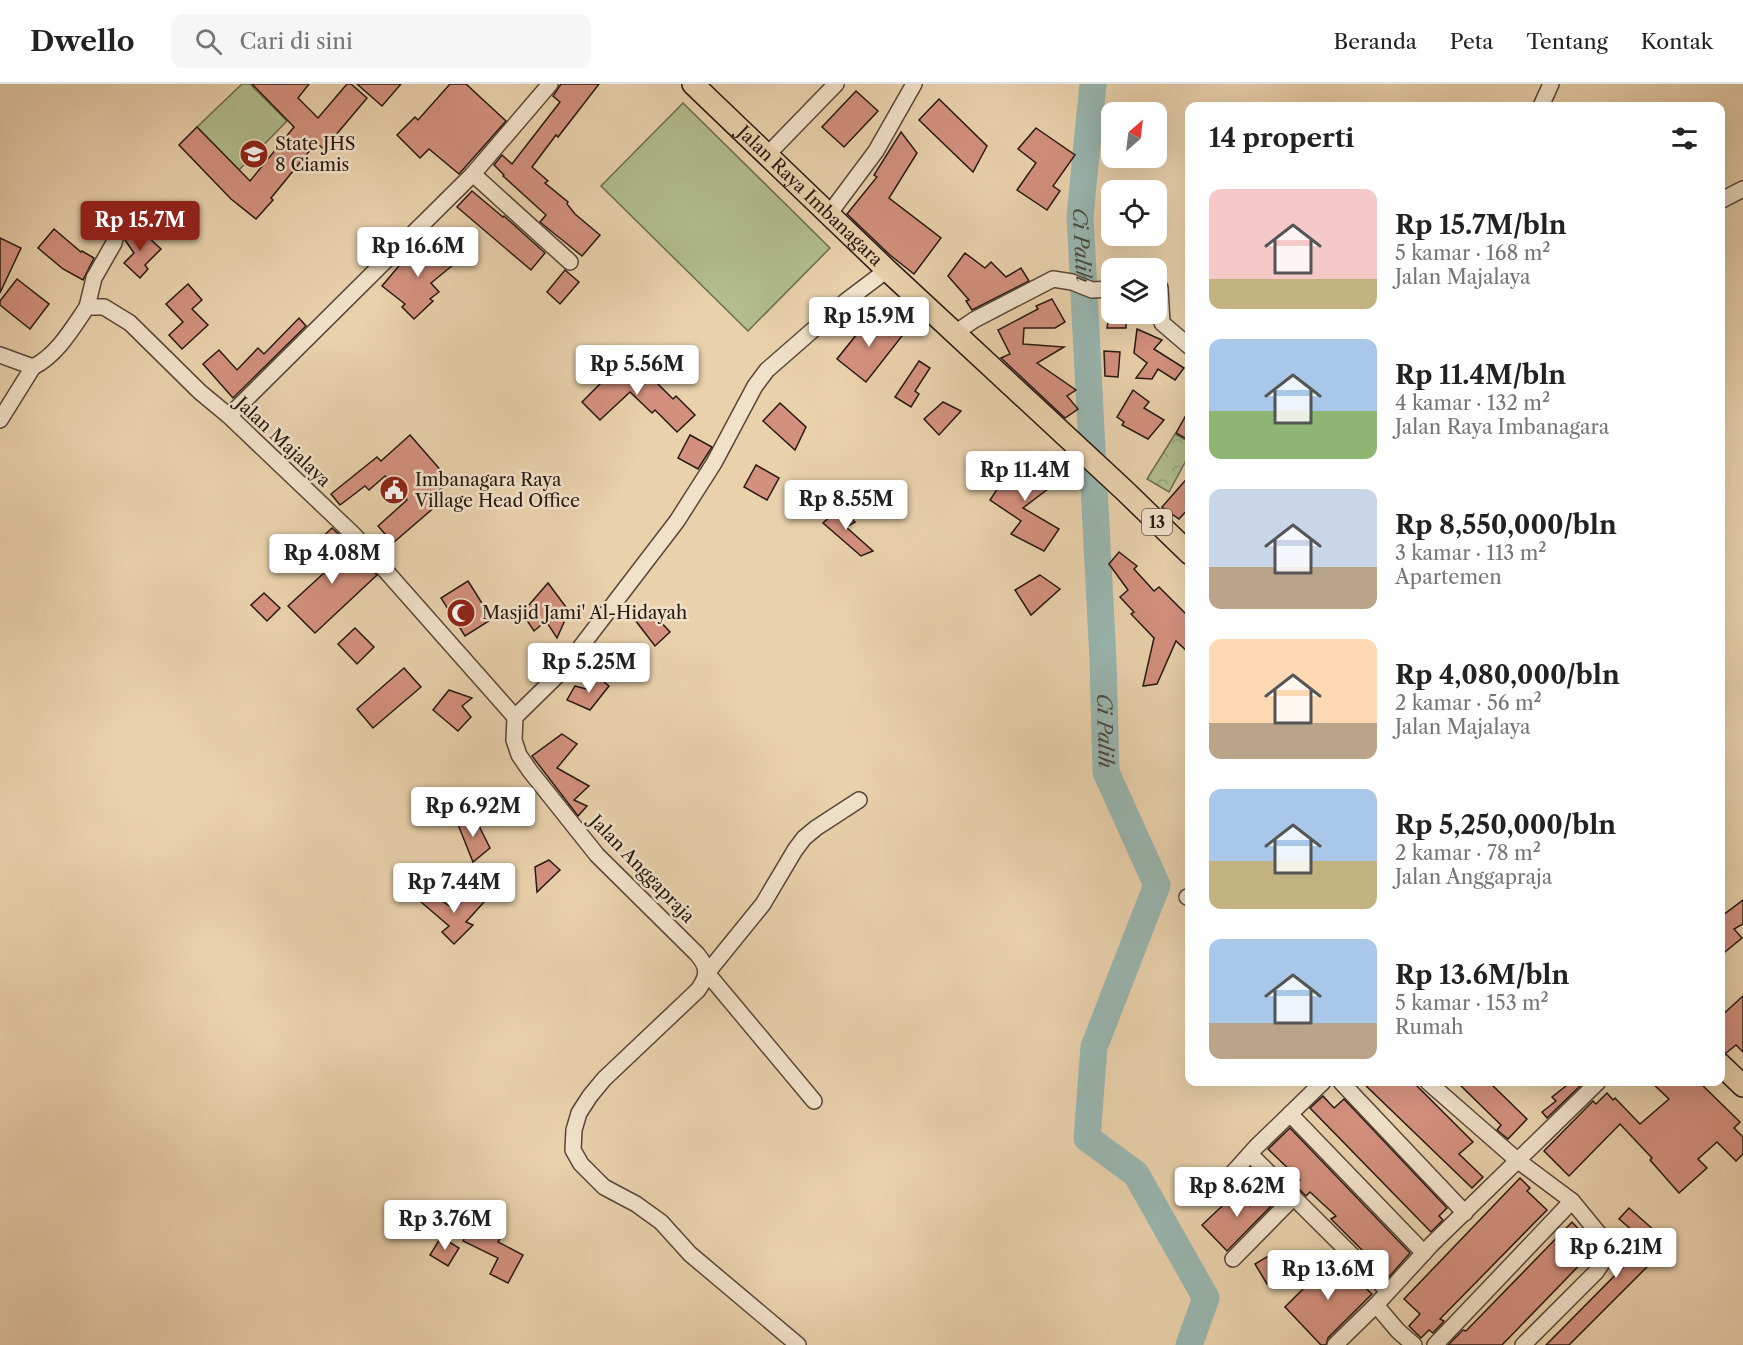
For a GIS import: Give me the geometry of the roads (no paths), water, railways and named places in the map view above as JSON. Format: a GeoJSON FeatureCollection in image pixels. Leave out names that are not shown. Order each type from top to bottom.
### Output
{"type":"FeatureCollection","features":[{"type":"Feature","properties":{"kind":"highway","name":"Jalan Raya Imbanagara"},"geometry":{"type":"LineString","coordinates":[[693,84],[887,270],[1185,549]]}},
{"type":"Feature","properties":{"kind":"highway"},"geometry":{"type":"LineString","coordinates":[[1725,1069],[1743,1086]]}},
{"type":"Feature","properties":{"kind":"street"},"geometry":{"type":"LineString","coordinates":[[229,416],[473,174],[550,84]]}},
{"type":"Feature","properties":{"kind":"street"},"geometry":{"type":"LineString","coordinates":[[767,155],[836,84]]}},
{"type":"Feature","properties":{"kind":"street"},"geometry":{"type":"LineString","coordinates":[[829,214],[876,151],[915,84]]}},
{"type":"Feature","properties":{"kind":"street"},"geometry":{"type":"LineString","coordinates":[[1543,102],[1551,84]]}},
{"type":"Feature","properties":{"kind":"street"},"geometry":{"type":"LineString","coordinates":[[473,174],[570,262]]}},
{"type":"Feature","properties":{"kind":"street"},"geometry":{"type":"LineString","coordinates":[[1725,198],[1743,189]]}},
{"type":"Feature","properties":{"kind":"street"},"geometry":{"type":"LineString","coordinates":[[0,420],[33,367],[46,361],[56,350],[87,307],[94,278],[114,243],[118,226]]}},
{"type":"Feature","properties":{"kind":"street"},"geometry":{"type":"LineString","coordinates":[[515,717],[563,670],[676,521],[714,463],[755,386],[767,370],[846,301],[887,270]]}},
{"type":"Feature","properties":{"kind":"street"},"geometry":{"type":"LineString","coordinates":[[955,333],[1046,281],[1053,279],[1072,282],[1092,290],[1101,290]]}},
{"type":"Feature","properties":{"kind":"street","name":"Jalan Majalaya"},"geometry":{"type":"LineString","coordinates":[[87,307],[104,307],[130,322],[200,392],[229,416],[354,535],[515,717]]}},
{"type":"Feature","properties":{"kind":"street"},"geometry":{"type":"LineString","coordinates":[[1163,324],[1185,343]]}},
{"type":"Feature","properties":{"kind":"street"},"geometry":{"type":"LineString","coordinates":[[0,355],[33,367]]}},
{"type":"Feature","properties":{"kind":"street","name":"Jalan Anggapraja"},"geometry":{"type":"LineString","coordinates":[[515,717],[514,740],[519,755],[530,771],[597,855],[697,954],[706,967],[707,973],[814,1101]]}},
{"type":"Feature","properties":{"kind":"street"},"geometry":{"type":"LineString","coordinates":[[798,1345],[690,1254],[661,1222],[636,1204],[604,1187],[581,1164],[573,1150],[574,1130],[579,1113],[604,1079],[698,990],[707,973],[763,904],[804,838],[859,800]]}},
{"type":"Feature","properties":{"kind":"street"},"geometry":{"type":"LineString","coordinates":[[1222,1185],[1319,1086]]}},
{"type":"Feature","properties":{"kind":"street"},"geometry":{"type":"LineString","coordinates":[[1345,1086],[1465,1213]]}},
{"type":"Feature","properties":{"kind":"street"},"geometry":{"type":"LineString","coordinates":[[1433,1086],[1517,1160],[1572,1201],[1610,1251],[1596,1272],[1523,1345]]}},
{"type":"Feature","properties":{"kind":"street"},"geometry":{"type":"LineString","coordinates":[[1335,1345],[1424,1253],[1594,1086]]}},
{"type":"Feature","properties":{"kind":"street"},"geometry":{"type":"LineString","coordinates":[[1290,1114],[1424,1253]]}},
{"type":"Feature","properties":{"kind":"street"},"geometry":{"type":"LineString","coordinates":[[1250,1154],[1388,1292]]}},
{"type":"Feature","properties":{"kind":"street"},"geometry":{"type":"LineString","coordinates":[[1233,1260],[1294,1197]]}},
{"type":"Feature","properties":{"kind":"street"},"geometry":{"type":"LineString","coordinates":[[1435,1345],[1572,1201]]}},
{"type":"Feature","properties":{"kind":"street"},"geometry":{"type":"LineString","coordinates":[[1376,1305],[1398,1331],[1414,1345]]}},
{"type":"Feature","properties":{"kind":"waterway","name":"Ci Palih"},"geometry":{"type":"LineString","coordinates":[[1093,84],[1080,216],[1103,660],[1106,772],[1157,885],[1094,1047],[1087,1138],[1136,1174],[1206,1298],[1189,1345]]}},
{"type":"Feature","properties":{"kind":"place","name":"State JHS 8 Ciamis"},"geometry":{"type":"Point","coordinates":[254,154]}},
{"type":"Feature","properties":{"kind":"place","name":"Imbanagara Raya Village Head Office"},"geometry":{"type":"Point","coordinates":[394,490]}},
{"type":"Feature","properties":{"kind":"place","name":"Masjid Jami' Al-Hidayah"},"geometry":{"type":"Point","coordinates":[461,613]}}]}
